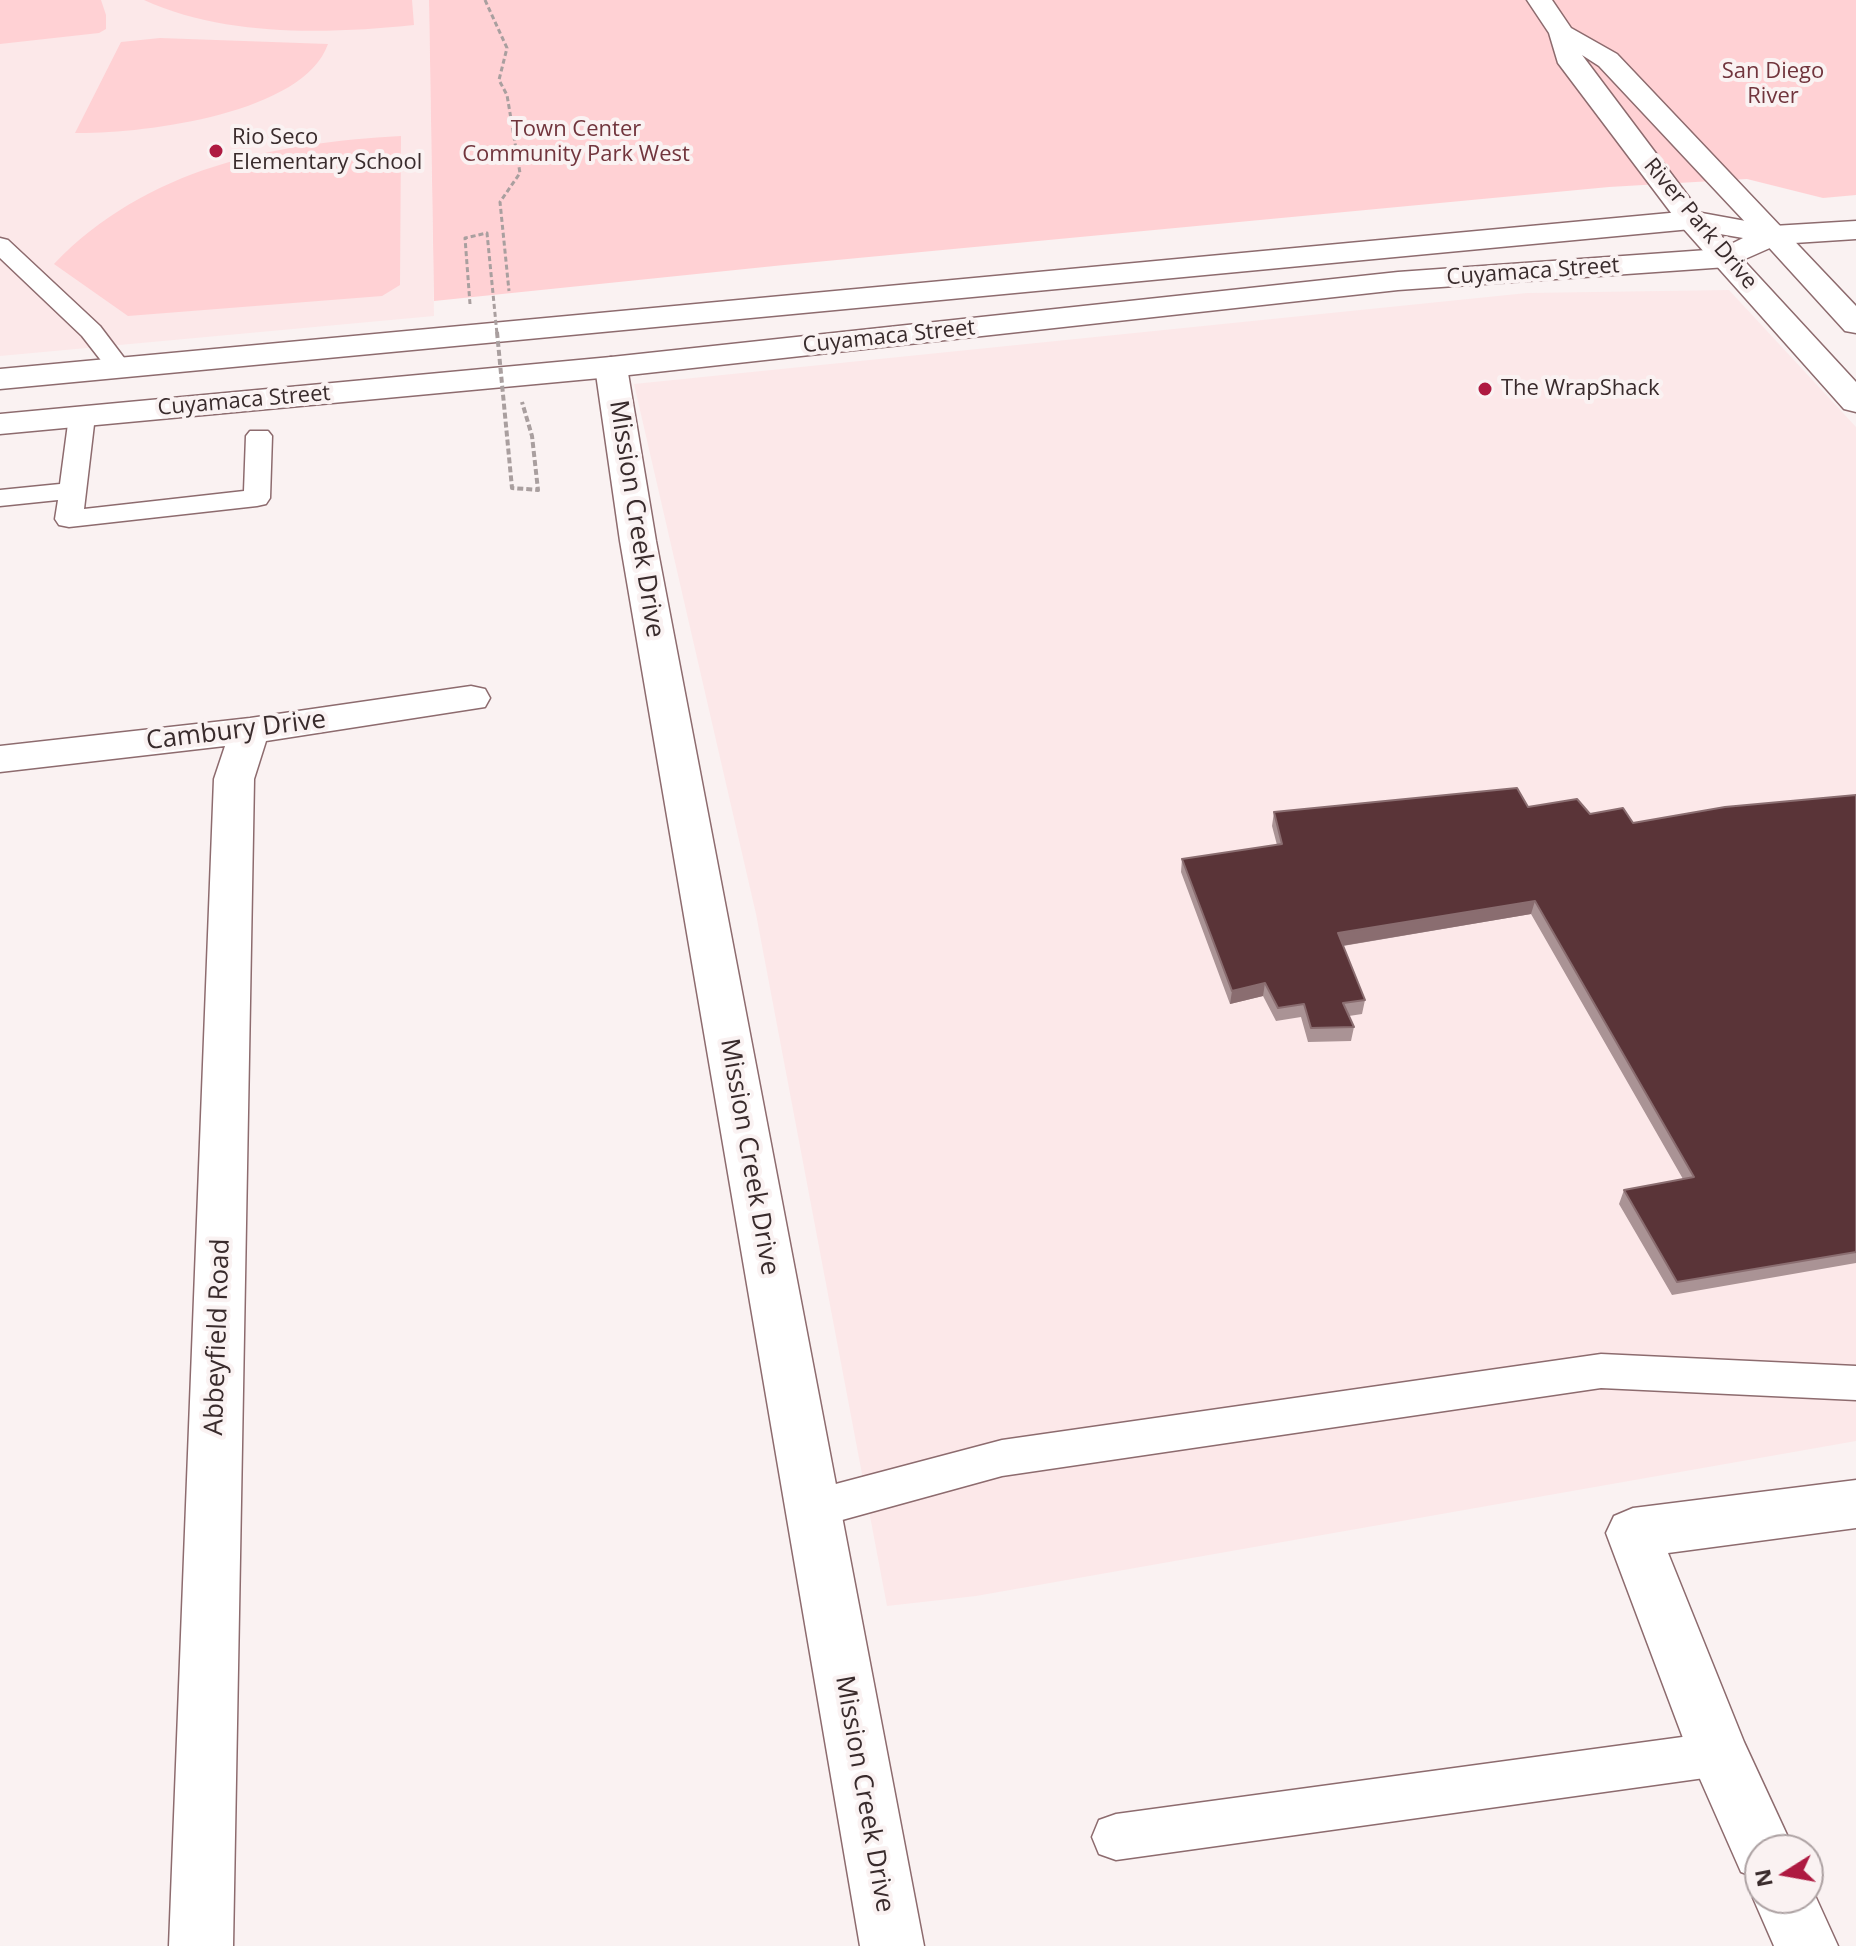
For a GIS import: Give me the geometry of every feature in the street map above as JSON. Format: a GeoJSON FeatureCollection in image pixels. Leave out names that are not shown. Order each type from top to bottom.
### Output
{"type":"FeatureCollection","features":[{"type":"Feature","properties":{"kind":"street","name":"River Park Drive"},"geometry":{"type":"LineString","coordinates":[[1539,0],[1562,33],[1571,63],[1691,220],[1856,402]]}},
{"type":"Feature","properties":{"kind":"street","name":"River Park Drive"},"geometry":{"type":"LineString","coordinates":[[1562,33],[1608,60],[1856,324]]}},
{"type":"Feature","properties":{"kind":"street","name":"Cuyamaca Street"},"geometry":{"type":"LineString","coordinates":[[13,378],[1691,220],[1773,235],[1856,230]]}},
{"type":"Feature","properties":{"kind":"street","name":"Cuyamaca Street"},"geometry":{"type":"LineString","coordinates":[[8,423],[611,367],[1398,281],[1727,258],[1773,235]]}},
{"type":"Feature","properties":{"kind":"street","name":"Mission Creek Drive"},"geometry":{"type":"LineString","coordinates":[[611,367],[638,541],[892,1946]]}},
{"type":"Feature","properties":{"kind":"street"},"geometry":{"type":"LineString","coordinates":[[8,423],[13,378]]}},
{"type":"Feature","properties":{"kind":"street","name":"Cambury Drive"},"geometry":{"type":"LineString","coordinates":[[0,759],[250,731],[471,698]]}},
{"type":"Feature","properties":{"kind":"street","name":"Abbeyfield Road"},"geometry":{"type":"LineString","coordinates":[[201,1946],[234,779],[250,731]]}},
{"type":"Feature","properties":{"kind":"street"},"geometry":{"type":"LineString","coordinates":[[1756,1834],[1719,1754],[1633,1533],[1856,1504]]}},
{"type":"Feature","properties":{"kind":"street"},"geometry":{"type":"LineString","coordinates":[[1791,1914],[1806,1946]]}},
{"type":"Feature","properties":{"kind":"lane"},"geometry":{"type":"LineString","coordinates":[[6,252],[91,331],[119,367]]}},
{"type":"Feature","properties":{"kind":"lane"},"geometry":{"type":"LineString","coordinates":[[82,416],[69,519],[257,498],[259,436]]}},
{"type":"Feature","properties":{"kind":"lane"},"geometry":{"type":"LineString","coordinates":[[0,498],[72,491]]}},
{"type":"Feature","properties":{"kind":"lane"},"geometry":{"type":"LineString","coordinates":[[813,1509],[1002,1458],[1601,1371],[1856,1383]]}},
{"type":"Feature","properties":{"kind":"lane"},"geometry":{"type":"LineString","coordinates":[[1116,1837],[1719,1754]]}},
{"type":"Feature","properties":{"kind":"path"},"geometry":{"type":"LineString","coordinates":[[485,0],[507,48],[499,80],[507,95],[520,173],[500,202],[509,293]]}},
{"type":"Feature","properties":{"kind":"path"},"geometry":{"type":"LineString","coordinates":[[470,304],[465,238],[487,233],[512,488],[538,490],[532,436],[522,402]]}},
{"type":"Feature","properties":{"kind":"shaded area","name":"Rio Seco Elementary School"},"geometry":{"type":"Polygon","coordinates":[[[0,0],[429,0],[434,316],[0,356],[0,0]]]}},
{"type":"Feature","properties":{"kind":"shaded area"},"geometry":{"type":"Polygon","coordinates":[[[1729,290],[1856,427],[1856,1441],[976,1596],[887,1606],[756,914],[634,384],[1527,293],[1729,290]]]}},
{"type":"Feature","properties":{"kind":"green space"},"geometry":{"type":"Polygon","coordinates":[[[0,0],[101,0],[106,29],[99,33],[0,44],[0,0]]]}},
{"type":"Feature","properties":{"kind":"green space"},"geometry":{"type":"Polygon","coordinates":[[[144,0],[412,0],[414,25],[312,31],[242,27],[175,12],[144,0]]]}},
{"type":"Feature","properties":{"kind":"green space","name":"Town Center Community Park West"},"geometry":{"type":"Polygon","coordinates":[[[429,0],[1856,0],[1856,195],[1823,198],[1747,179],[1609,187],[434,301],[429,0]]]}},
{"type":"Feature","properties":{"kind":"green space"},"geometry":{"type":"Polygon","coordinates":[[[160,38],[328,44],[313,68],[287,88],[254,104],[177,124],[138,130],[75,133],[121,42],[160,38]]]}},
{"type":"Feature","properties":{"kind":"green space"},"geometry":{"type":"Polygon","coordinates":[[[401,136],[400,285],[382,296],[128,316],[54,264],[90,231],[129,204],[170,183],[259,154],[306,145],[401,136]]]}},
{"type":"Feature","properties":{"kind":"building"},"geometry":{"type":"Polygon","coordinates":[[[1517,788],[1528,807],[1577,799],[1590,814],[1623,808],[1633,823],[1725,807],[1856,795],[1856,1252],[1677,1282],[1624,1190],[1694,1177],[1535,901],[1338,933],[1365,1000],[1343,1003],[1354,1027],[1311,1028],[1304,1004],[1278,1008],[1265,983],[1232,991],[1182,859],[1282,844],[1274,812],[1517,788]]]}},
{"type":"Feature","properties":{"kind":"place","name":"Rio Seco Elementary School"},"geometry":{"type":"Point","coordinates":[216,151]}},
{"type":"Feature","properties":{"kind":"place","name":"The WrapShack"},"geometry":{"type":"Point","coordinates":[1485,389]}},
{"type":"Feature","properties":{"kind":"park label","name":"San Diego River"},"geometry":{"type":"Point","coordinates":[1773,84]}}]}
